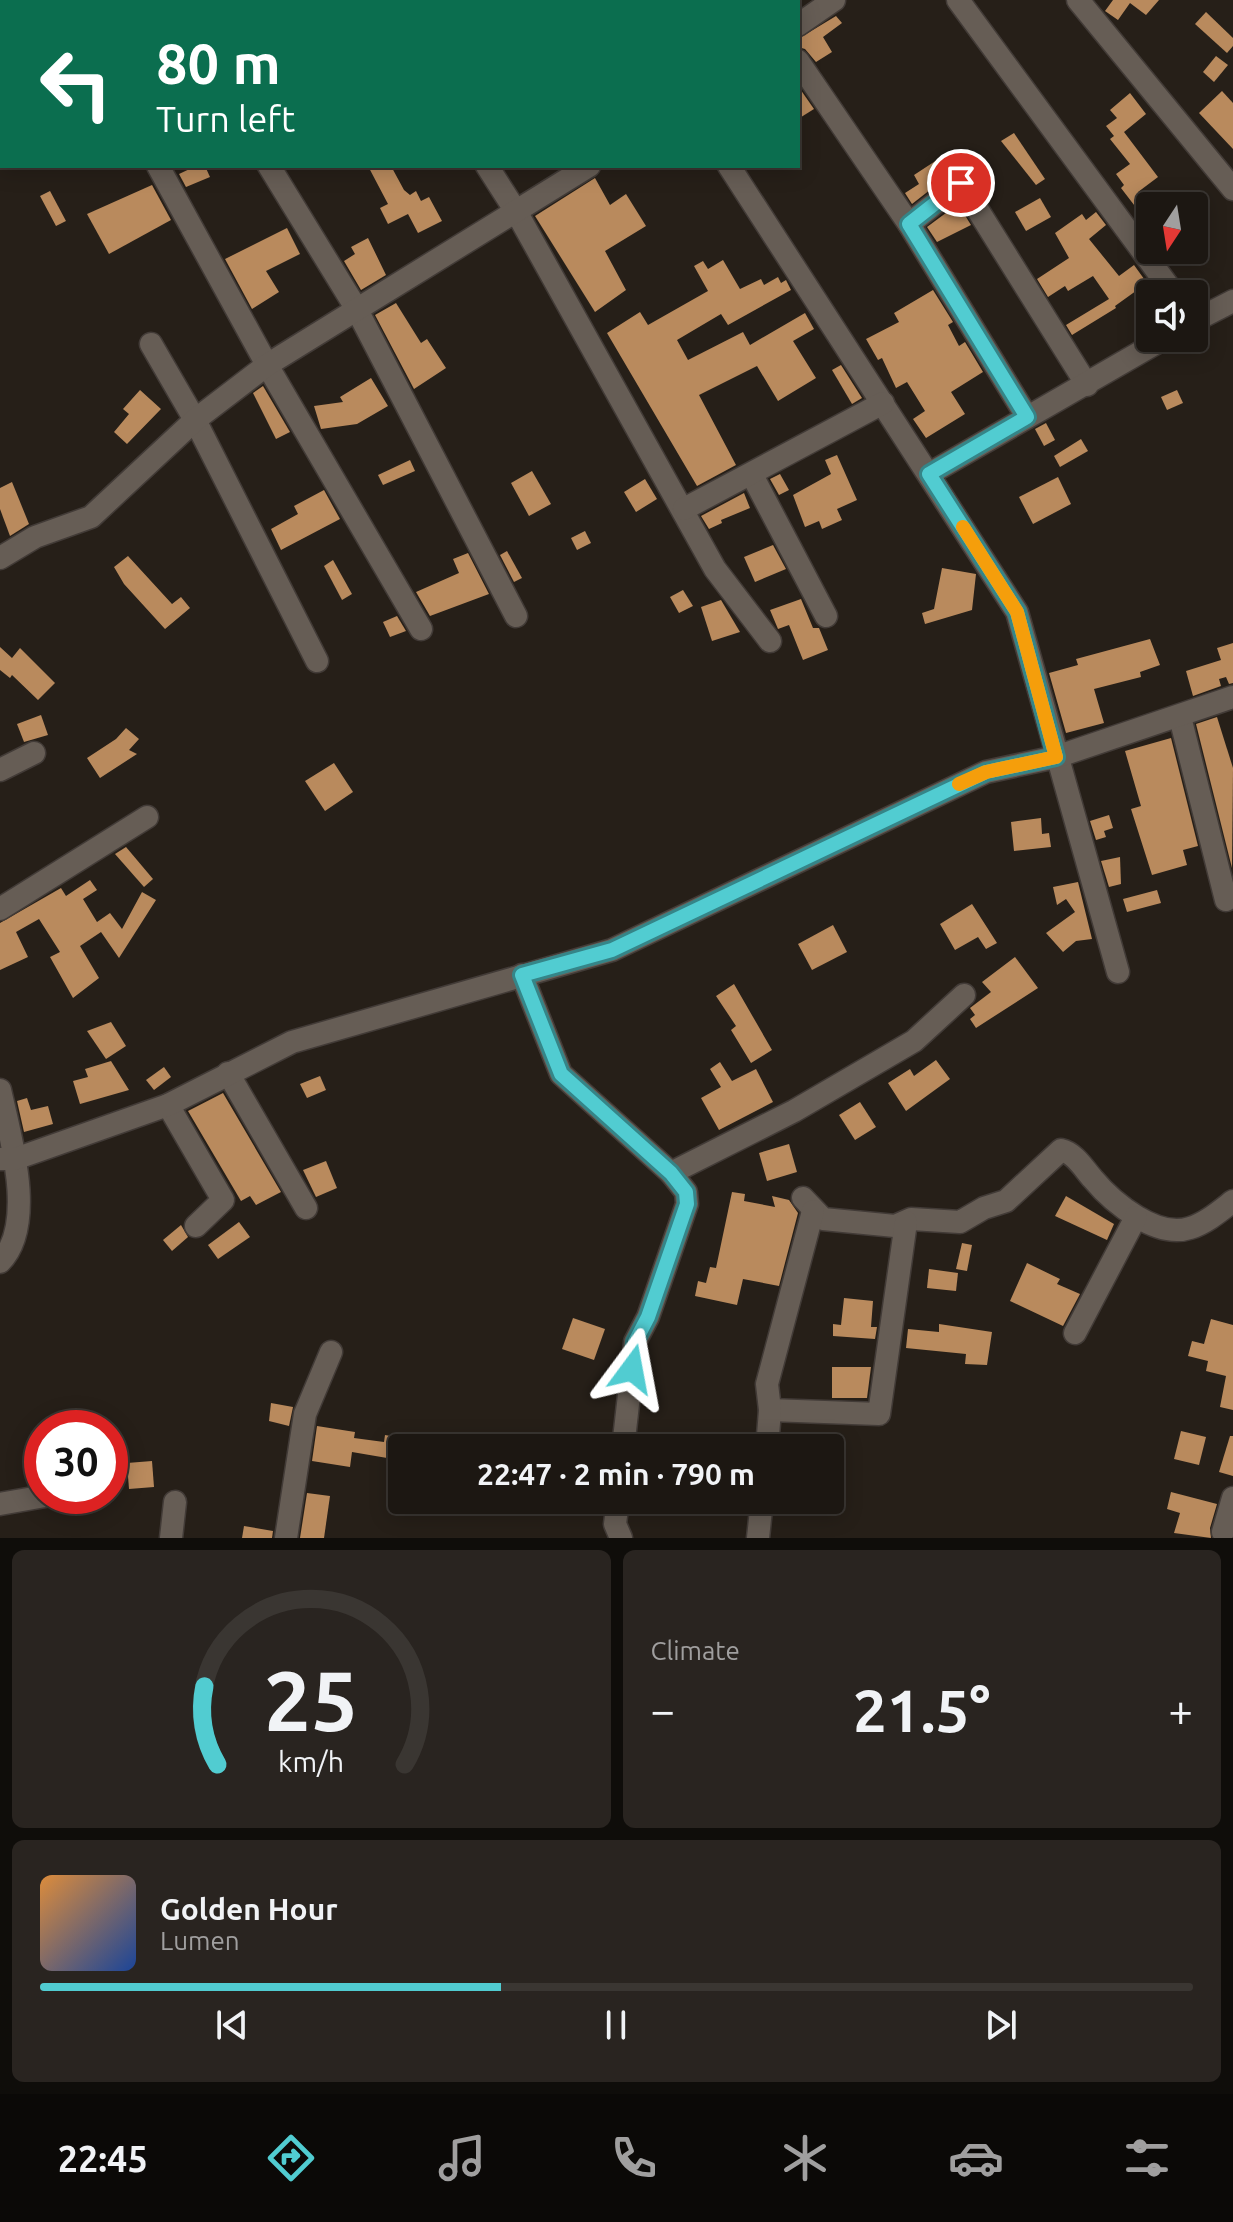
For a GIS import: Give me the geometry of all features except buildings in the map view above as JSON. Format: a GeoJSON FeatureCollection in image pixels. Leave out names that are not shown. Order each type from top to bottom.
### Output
{"type":"FeatureCollection","features":[{"type":"Feature","properties":{"kind":"street"},"geometry":{"type":"LineString","coordinates":[[800,24],[834,0]]}},
{"type":"Feature","properties":{"kind":"street"},"geometry":{"type":"LineString","coordinates":[[958,0],[1164,280]]}},
{"type":"Feature","properties":{"kind":"street"},"geometry":{"type":"LineString","coordinates":[[1078,0],[1233,189]]}},
{"type":"Feature","properties":{"kind":"street"},"geometry":{"type":"LineString","coordinates":[[800,64],[909,224],[1027,417]]}},
{"type":"Feature","properties":{"kind":"street"},"geometry":{"type":"LineString","coordinates":[[159,168],[267,365],[421,629]]}},
{"type":"Feature","properties":{"kind":"street"},"geometry":{"type":"LineString","coordinates":[[270,168],[356,308],[516,616]]}},
{"type":"Feature","properties":{"kind":"street"},"geometry":{"type":"LineString","coordinates":[[488,168],[517,213],[715,569],[770,641]]}},
{"type":"Feature","properties":{"kind":"street"},"geometry":{"type":"LineString","coordinates":[[0,558],[35,537],[91,517],[195,420],[267,365],[586,168]]}},
{"type":"Feature","properties":{"kind":"street"},"geometry":{"type":"LineString","coordinates":[[730,168],[1017,612],[1118,972]]}},
{"type":"Feature","properties":{"kind":"street"},"geometry":{"type":"LineString","coordinates":[[909,224],[961,183],[1087,385]]}},
{"type":"Feature","properties":{"kind":"street"},"geometry":{"type":"LineString","coordinates":[[1208,314],[1233,301]]}},
{"type":"Feature","properties":{"kind":"street"},"geometry":{"type":"LineString","coordinates":[[151,344],[195,420],[317,661]]}},
{"type":"Feature","properties":{"kind":"street"},"geometry":{"type":"LineString","coordinates":[[929,474],[1142,352]]}},
{"type":"Feature","properties":{"kind":"street"},"geometry":{"type":"LineString","coordinates":[[684,509],[883,403]]}},
{"type":"Feature","properties":{"kind":"street"},"geometry":{"type":"LineString","coordinates":[[752,475],[826,616]]}},
{"type":"Feature","properties":{"kind":"street"},"geometry":{"type":"LineString","coordinates":[[8,1159],[168,1105],[292,1042],[612,950],[986,772],[1056,757],[1233,697]]}},
{"type":"Feature","properties":{"kind":"street"},"geometry":{"type":"LineString","coordinates":[[1180,717],[1226,900]]}},
{"type":"Feature","properties":{"kind":"street"},"geometry":{"type":"LineString","coordinates":[[0,770],[34,753]]}},
{"type":"Feature","properties":{"kind":"street"},"geometry":{"type":"LineString","coordinates":[[0,909],[147,817]]}},
{"type":"Feature","properties":{"kind":"street"},"geometry":{"type":"LineString","coordinates":[[522,975],[561,1074],[671,1173],[686,1192],[687,1204],[648,1317],[635,1342],[625,1434]]}},
{"type":"Feature","properties":{"kind":"street"},"geometry":{"type":"LineString","coordinates":[[671,1173],[794,1111],[914,1041],[964,995]]}},
{"type":"Feature","properties":{"kind":"street"},"geometry":{"type":"LineString","coordinates":[[228,1073],[306,1208]]}},
{"type":"Feature","properties":{"kind":"street"},"geometry":{"type":"LineString","coordinates":[[0,1090],[18,1211],[14,1241],[0,1262]]}},
{"type":"Feature","properties":{"kind":"street"},"geometry":{"type":"LineString","coordinates":[[168,1105],[223,1200],[196,1226]]}},
{"type":"Feature","properties":{"kind":"street"},"geometry":{"type":"LineString","coordinates":[[768,1434],[770,1410],[767,1384],[808,1204],[823,1219],[895,1226],[911,1219],[960,1222],[1006,1201],[1061,1150],[1070,1152],[1099,1187],[1136,1217],[1169,1229],[1186,1230],[1233,1201]]}},
{"type":"Feature","properties":{"kind":"street"},"geometry":{"type":"LineString","coordinates":[[1075,1333],[1136,1217]]}},
{"type":"Feature","properties":{"kind":"street"},"geometry":{"type":"LineString","coordinates":[[770,1410],[879,1414],[906,1222]]}},
{"type":"Feature","properties":{"kind":"street"},"geometry":{"type":"LineString","coordinates":[[286,1538],[305,1414],[331,1352]]}},
{"type":"Feature","properties":{"kind":"street"},"geometry":{"type":"LineString","coordinates":[[1223,1532],[1233,1498]]}},
{"type":"Feature","properties":{"kind":"street"},"geometry":{"type":"LineString","coordinates":[[0,1504],[24,1500]]}},
{"type":"Feature","properties":{"kind":"street"},"geometry":{"type":"LineString","coordinates":[[171,1538],[175,1502]]}},
{"type":"Feature","properties":{"kind":"street"},"geometry":{"type":"LineString","coordinates":[[616,1514],[615,1524],[625,1537]]}},
{"type":"Feature","properties":{"kind":"street"},"geometry":{"type":"LineString","coordinates":[[758,1538],[761,1514]]}},
{"type":"Feature","properties":{"kind":"slow traffic"},"geometry":{"type":"LineString","coordinates":[[959,784],[986,772],[1056,757],[1017,612],[963,527]]}},
{"type":"Feature","properties":{"kind":"route"},"geometry":{"type":"LineString","coordinates":[[632,1369],[635,1342],[648,1317],[687,1204],[686,1192],[671,1173],[561,1074],[522,975],[612,950],[915,803],[986,772],[1056,757],[1017,612],[929,474],[1027,417],[909,224],[961,183]]}}]}
